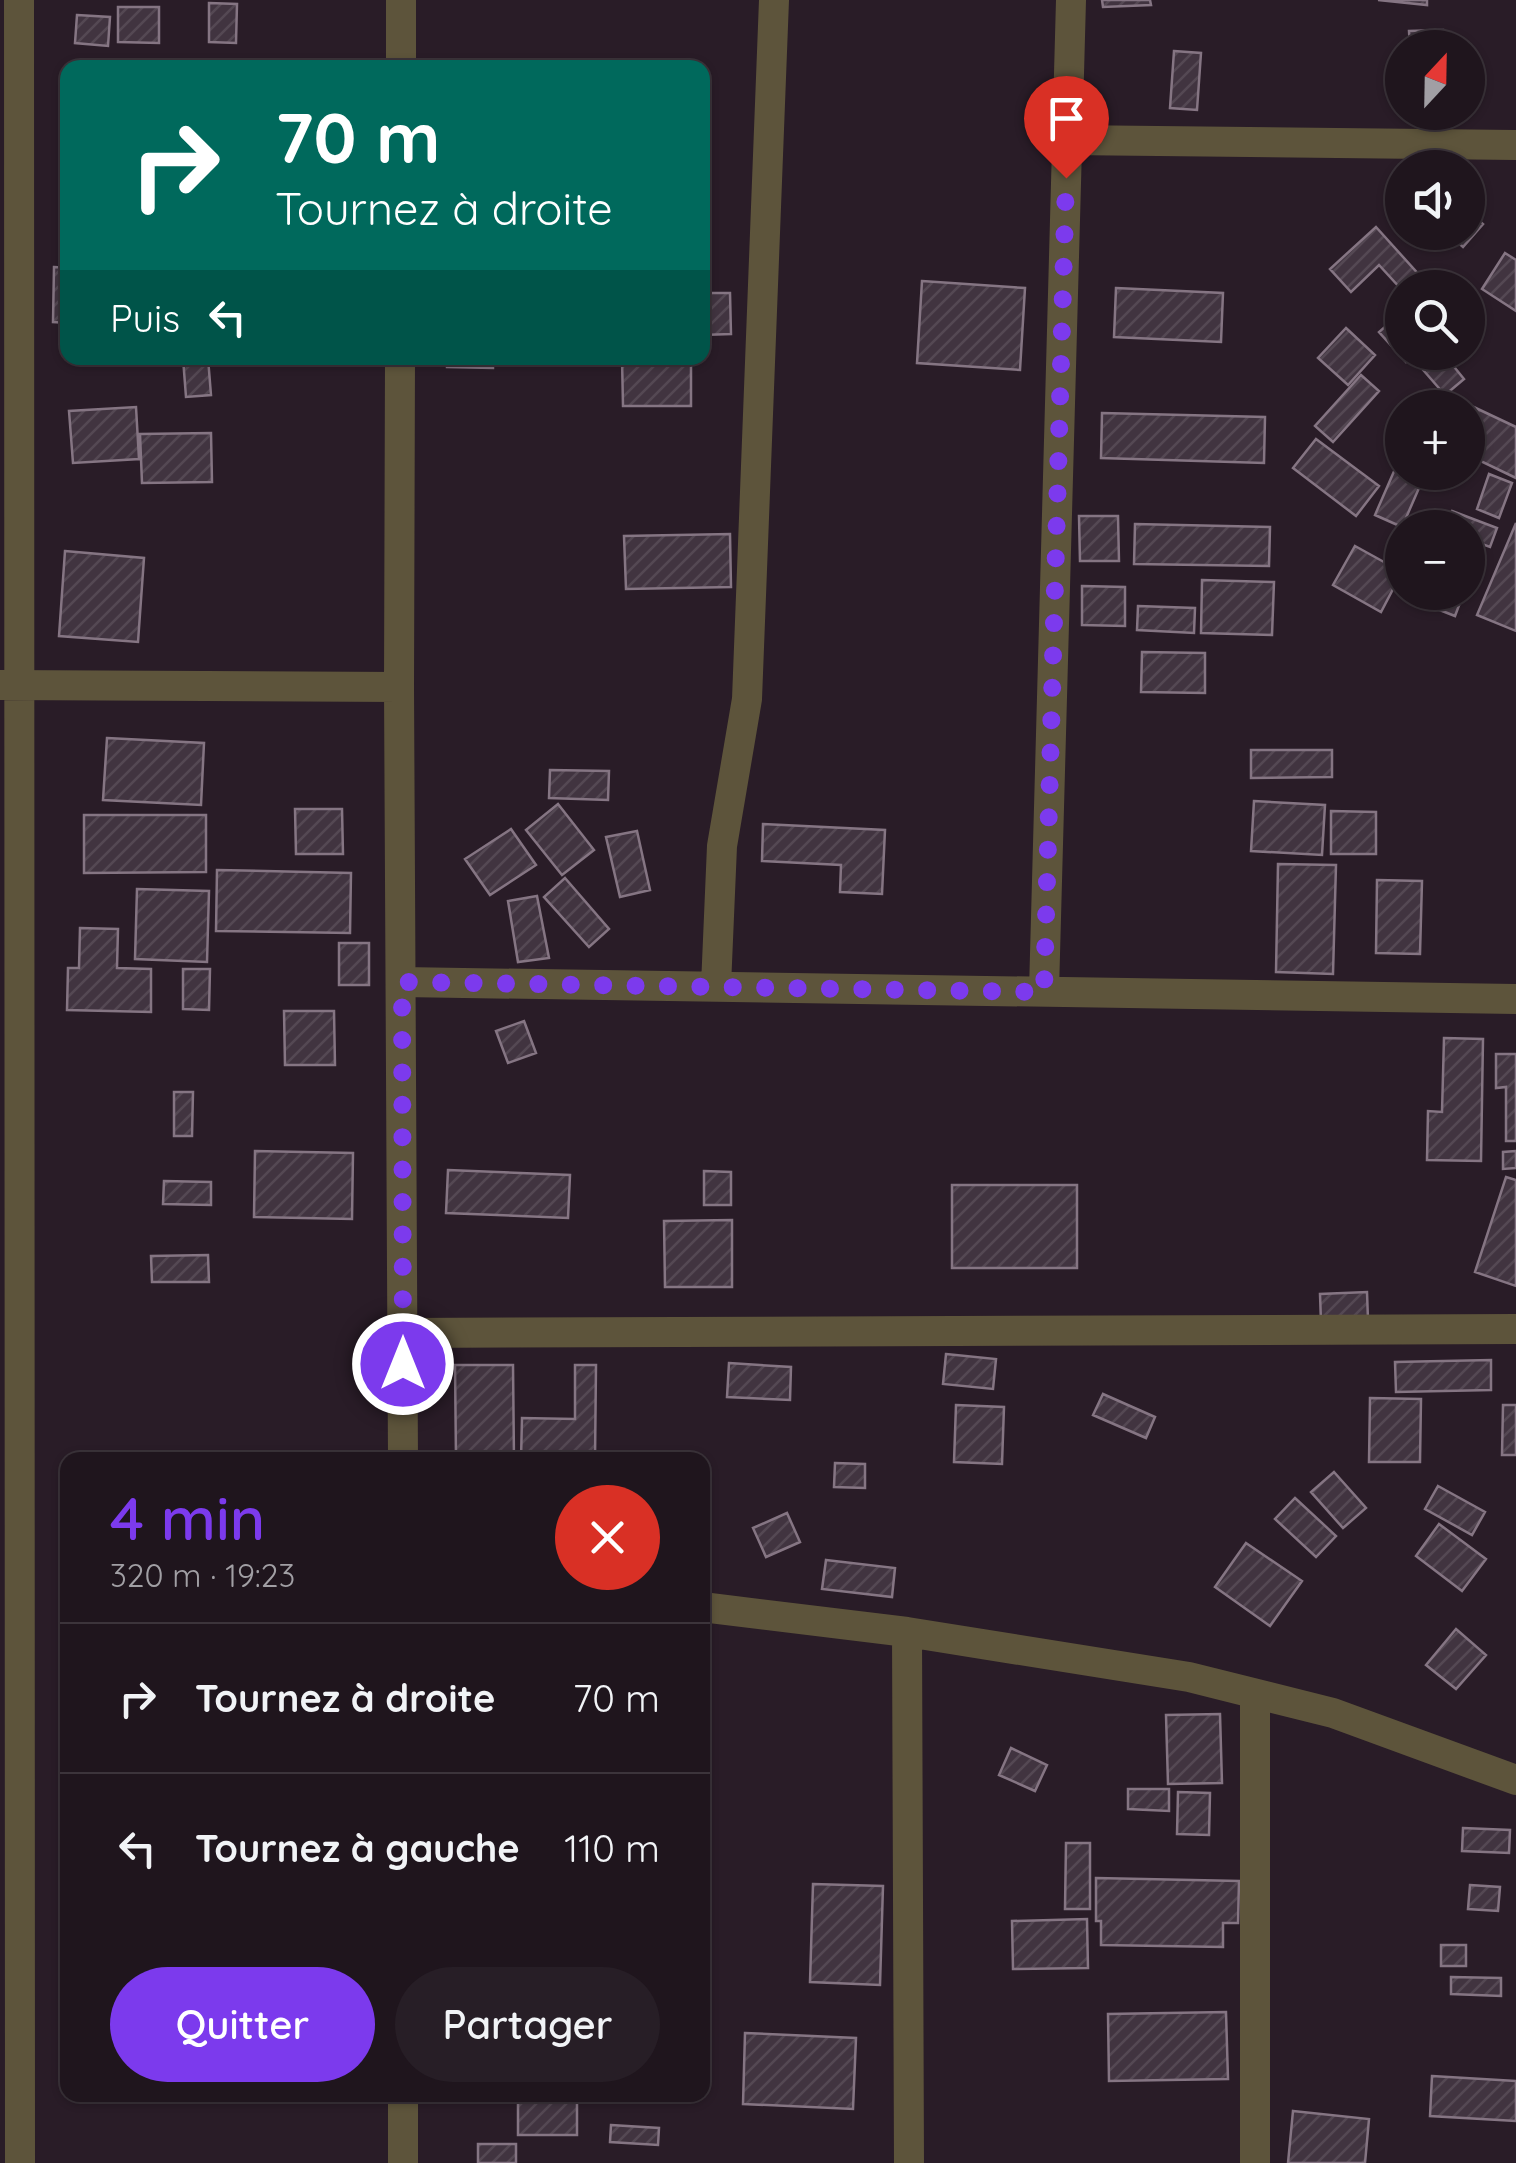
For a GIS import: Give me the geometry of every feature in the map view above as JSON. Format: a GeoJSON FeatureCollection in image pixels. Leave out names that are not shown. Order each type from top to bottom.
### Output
{"type":"FeatureCollection","features":[{"type":"Feature","properties":{"kind":"street"},"geometry":{"type":"LineString","coordinates":[[19,0],[10,685],[20,2163]]}},
{"type":"Feature","properties":{"kind":"street"},"geometry":{"type":"LineString","coordinates":[[401,0],[401,60]]}},
{"type":"Feature","properties":{"kind":"street"},"geometry":{"type":"LineString","coordinates":[[716,986],[722,846],[747,699],[774,0]]}},
{"type":"Feature","properties":{"kind":"street"},"geometry":{"type":"LineString","coordinates":[[1044,992],[1071,0]]}},
{"type":"Feature","properties":{"kind":"street"},"geometry":{"type":"LineString","coordinates":[[1067,140],[1516,145]]}},
{"type":"Feature","properties":{"kind":"street"},"geometry":{"type":"LineString","coordinates":[[400,365],[403,1452]]}},
{"type":"Feature","properties":{"kind":"street"},"geometry":{"type":"LineString","coordinates":[[10,685],[399,687]]}},
{"type":"Feature","properties":{"kind":"street"},"geometry":{"type":"LineString","coordinates":[[402,982],[1516,999]]}},
{"type":"Feature","properties":{"kind":"street"},"geometry":{"type":"LineString","coordinates":[[403,1333],[1516,1329]]}},
{"type":"Feature","properties":{"kind":"street"},"geometry":{"type":"LineString","coordinates":[[710,1609],[907,1632],[1189,1677],[1332,1713],[1516,1780]]}},
{"type":"Feature","properties":{"kind":"street"},"geometry":{"type":"LineString","coordinates":[[907,1632],[910,2163]]}},
{"type":"Feature","properties":{"kind":"street"},"geometry":{"type":"LineString","coordinates":[[1254,1694],[1255,2163]]}},
{"type":"Feature","properties":{"kind":"street"},"geometry":{"type":"LineString","coordinates":[[404,2102],[404,2163]]}},
{"type":"Feature","properties":{"kind":"building"},"geometry":{"type":"Polygon","coordinates":[[[1102,0],[1150,0],[1151,5],[1103,7],[1102,0]]]}},
{"type":"Feature","properties":{"kind":"building"},"geometry":{"type":"Polygon","coordinates":[[[1378,0],[1427,0],[1427,5],[1378,0]]]}},
{"type":"Feature","properties":{"kind":"building"},"geometry":{"type":"Polygon","coordinates":[[[209,3],[237,4],[236,43],[209,42],[209,3]]]}},
{"type":"Feature","properties":{"kind":"building"},"geometry":{"type":"Polygon","coordinates":[[[118,7],[159,7],[159,43],[118,42],[118,7]]]}},
{"type":"Feature","properties":{"kind":"building"},"geometry":{"type":"Polygon","coordinates":[[[77,15],[110,17],[108,46],[75,43],[77,15]]]}},
{"type":"Feature","properties":{"kind":"building"},"geometry":{"type":"Polygon","coordinates":[[[1174,51],[1201,53],[1197,110],[1170,108],[1174,51]]]}},
{"type":"Feature","properties":{"kind":"building"},"geometry":{"type":"Polygon","coordinates":[[[1376,227],[1385,237],[1385,250],[1397,250],[1415,270],[1385,272],[1379,265],[1351,292],[1330,269],[1376,227]]]}},
{"type":"Feature","properties":{"kind":"building"},"geometry":{"type":"Polygon","coordinates":[[[1505,253],[1516,260],[1516,311],[1485,291],[1485,284],[1505,253]]]}},
{"type":"Feature","properties":{"kind":"building"},"geometry":{"type":"Polygon","coordinates":[[[54,267],[60,267],[60,322],[53,322],[54,267]]]}},
{"type":"Feature","properties":{"kind":"building"},"geometry":{"type":"Polygon","coordinates":[[[922,281],[1025,288],[1020,370],[917,363],[922,281]]]}},
{"type":"Feature","properties":{"kind":"building"},"geometry":{"type":"Polygon","coordinates":[[[1116,288],[1223,293],[1221,342],[1114,337],[1116,288]]]}},
{"type":"Feature","properties":{"kind":"building"},"geometry":{"type":"Polygon","coordinates":[[[710,293],[730,293],[731,334],[710,335],[710,293]]]}},
{"type":"Feature","properties":{"kind":"building"},"geometry":{"type":"Polygon","coordinates":[[[1346,328],[1375,355],[1348,385],[1318,358],[1346,328]]]}},
{"type":"Feature","properties":{"kind":"building"},"geometry":{"type":"Polygon","coordinates":[[[184,365],[209,365],[211,395],[186,397],[184,365]]]}},
{"type":"Feature","properties":{"kind":"building"},"geometry":{"type":"Polygon","coordinates":[[[447,365],[493,365],[493,368],[447,365]]]}},
{"type":"Feature","properties":{"kind":"building"},"geometry":{"type":"Polygon","coordinates":[[[622,365],[691,365],[691,406],[623,406],[622,365]]]}},
{"type":"Feature","properties":{"kind":"building"},"geometry":{"type":"Polygon","coordinates":[[[1423,370],[1457,370],[1464,379],[1451,390],[1441,390],[1423,370]]]}},
{"type":"Feature","properties":{"kind":"building"},"geometry":{"type":"Polygon","coordinates":[[[1361,375],[1379,391],[1333,442],[1315,426],[1361,375]]]}},
{"type":"Feature","properties":{"kind":"building"},"geometry":{"type":"Polygon","coordinates":[[[136,407],[139,459],[73,463],[69,411],[136,407]]]}},
{"type":"Feature","properties":{"kind":"building"},"geometry":{"type":"Polygon","coordinates":[[[1485,412],[1516,427],[1516,478],[1485,463],[1485,412]]]}},
{"type":"Feature","properties":{"kind":"building"},"geometry":{"type":"Polygon","coordinates":[[[1102,413],[1265,417],[1264,463],[1101,458],[1102,413]]]}},
{"type":"Feature","properties":{"kind":"building"},"geometry":{"type":"Polygon","coordinates":[[[211,433],[212,482],[142,483],[140,434],[211,433]]]}},
{"type":"Feature","properties":{"kind":"building"},"geometry":{"type":"Polygon","coordinates":[[[1316,439],[1379,486],[1356,516],[1293,468],[1316,439]]]}},
{"type":"Feature","properties":{"kind":"building"},"geometry":{"type":"Polygon","coordinates":[[[1489,474],[1512,483],[1499,518],[1477,509],[1489,474]]]}},
{"type":"Feature","properties":{"kind":"building"},"geometry":{"type":"Polygon","coordinates":[[[1386,490],[1418,490],[1409,510],[1385,510],[1385,519],[1375,515],[1386,490]]]}},
{"type":"Feature","properties":{"kind":"building"},"geometry":{"type":"Polygon","coordinates":[[[1079,516],[1118,516],[1119,561],[1080,561],[1079,516]]]}},
{"type":"Feature","properties":{"kind":"building"},"geometry":{"type":"Polygon","coordinates":[[[1485,523],[1497,528],[1490,547],[1485,545],[1485,523]]]}},
{"type":"Feature","properties":{"kind":"building"},"geometry":{"type":"Polygon","coordinates":[[[1516,523],[1516,631],[1477,615],[1479,610],[1485,610],[1485,596],[1516,523]]]}},
{"type":"Feature","properties":{"kind":"building"},"geometry":{"type":"Polygon","coordinates":[[[1135,524],[1270,527],[1269,566],[1134,564],[1135,524]]]}},
{"type":"Feature","properties":{"kind":"building"},"geometry":{"type":"Polygon","coordinates":[[[730,534],[731,587],[626,589],[624,536],[730,534]]]}},
{"type":"Feature","properties":{"kind":"building"},"geometry":{"type":"Polygon","coordinates":[[[1355,546],[1385,563],[1385,604],[1381,612],[1333,585],[1355,546]]]}},
{"type":"Feature","properties":{"kind":"building"},"geometry":{"type":"Polygon","coordinates":[[[65,551],[144,558],[138,642],[59,636],[65,551]]]}},
{"type":"Feature","properties":{"kind":"building"},"geometry":{"type":"Polygon","coordinates":[[[1202,580],[1274,582],[1272,635],[1201,633],[1202,580]]]}},
{"type":"Feature","properties":{"kind":"building"},"geometry":{"type":"Polygon","coordinates":[[[1082,586],[1125,587],[1125,626],[1082,625],[1082,586]]]}},
{"type":"Feature","properties":{"kind":"building"},"geometry":{"type":"Polygon","coordinates":[[[1138,606],[1195,608],[1194,633],[1137,630],[1138,606]]]}},
{"type":"Feature","properties":{"kind":"building"},"geometry":{"type":"Polygon","coordinates":[[[1142,652],[1205,653],[1205,693],[1141,692],[1142,652]]]}},
{"type":"Feature","properties":{"kind":"building"},"geometry":{"type":"Polygon","coordinates":[[[107,738],[204,743],[201,805],[103,800],[107,738]]]}},
{"type":"Feature","properties":{"kind":"building"},"geometry":{"type":"Polygon","coordinates":[[[1251,750],[1332,750],[1332,777],[1251,778],[1251,750]]]}},
{"type":"Feature","properties":{"kind":"building"},"geometry":{"type":"Polygon","coordinates":[[[550,770],[609,771],[608,800],[549,798],[550,770]]]}},
{"type":"Feature","properties":{"kind":"building"},"geometry":{"type":"Polygon","coordinates":[[[1254,801],[1325,805],[1322,855],[1251,851],[1254,801]]]}},
{"type":"Feature","properties":{"kind":"building"},"geometry":{"type":"Polygon","coordinates":[[[558,804],[594,850],[562,875],[526,830],[558,804]]]}},
{"type":"Feature","properties":{"kind":"building"},"geometry":{"type":"Polygon","coordinates":[[[295,809],[342,809],[343,854],[296,854],[295,809]]]}},
{"type":"Feature","properties":{"kind":"building"},"geometry":{"type":"Polygon","coordinates":[[[1331,811],[1376,812],[1376,854],[1331,854],[1331,811]]]}},
{"type":"Feature","properties":{"kind":"building"},"geometry":{"type":"Polygon","coordinates":[[[84,815],[206,815],[206,872],[84,873],[84,815]]]}},
{"type":"Feature","properties":{"kind":"building"},"geometry":{"type":"Polygon","coordinates":[[[763,824],[885,830],[882,894],[840,892],[841,865],[762,861],[763,824]]]}},
{"type":"Feature","properties":{"kind":"building"},"geometry":{"type":"Polygon","coordinates":[[[511,829],[536,865],[490,895],[465,859],[511,829]]]}},
{"type":"Feature","properties":{"kind":"building"},"geometry":{"type":"Polygon","coordinates":[[[637,831],[650,890],[620,897],[606,837],[637,831]]]}},
{"type":"Feature","properties":{"kind":"building"},"geometry":{"type":"Polygon","coordinates":[[[1278,864],[1336,865],[1333,974],[1276,972],[1278,864]]]}},
{"type":"Feature","properties":{"kind":"building"},"geometry":{"type":"Polygon","coordinates":[[[217,870],[351,873],[350,933],[216,931],[217,870]]]}},
{"type":"Feature","properties":{"kind":"building"},"geometry":{"type":"Polygon","coordinates":[[[565,878],[609,929],[589,947],[544,897],[565,878]]]}},
{"type":"Feature","properties":{"kind":"building"},"geometry":{"type":"Polygon","coordinates":[[[1377,880],[1422,881],[1420,954],[1376,953],[1377,880]]]}},
{"type":"Feature","properties":{"kind":"building"},"geometry":{"type":"Polygon","coordinates":[[[137,889],[209,891],[207,962],[135,959],[137,889]]]}},
{"type":"Feature","properties":{"kind":"building"},"geometry":{"type":"Polygon","coordinates":[[[537,896],[549,958],[518,962],[508,901],[537,896]]]}},
{"type":"Feature","properties":{"kind":"building"},"geometry":{"type":"Polygon","coordinates":[[[80,928],[118,929],[117,968],[151,969],[151,1012],[67,1010],[68,968],[79,968],[80,928]]]}},
{"type":"Feature","properties":{"kind":"building"},"geometry":{"type":"Polygon","coordinates":[[[339,943],[369,943],[369,985],[339,985],[339,943]]]}},
{"type":"Feature","properties":{"kind":"building"},"geometry":{"type":"Polygon","coordinates":[[[183,969],[210,969],[209,1010],[183,1009],[183,969]]]}},
{"type":"Feature","properties":{"kind":"building"},"geometry":{"type":"Polygon","coordinates":[[[284,1011],[334,1011],[335,1065],[285,1065],[284,1011]]]}},
{"type":"Feature","properties":{"kind":"building"},"geometry":{"type":"Polygon","coordinates":[[[524,1021],[536,1053],[508,1063],[496,1031],[524,1021]]]}},
{"type":"Feature","properties":{"kind":"building"},"geometry":{"type":"Polygon","coordinates":[[[1444,1038],[1483,1039],[1481,1161],[1427,1160],[1428,1111],[1442,1112],[1444,1038]]]}},
{"type":"Feature","properties":{"kind":"building"},"geometry":{"type":"Polygon","coordinates":[[[1496,1054],[1516,1054],[1516,1141],[1506,1141],[1506,1087],[1496,1088],[1496,1054]]]}},
{"type":"Feature","properties":{"kind":"building"},"geometry":{"type":"Polygon","coordinates":[[[174,1092],[193,1092],[192,1136],[174,1136],[174,1092]]]}},
{"type":"Feature","properties":{"kind":"building"},"geometry":{"type":"Polygon","coordinates":[[[255,1151],[353,1153],[352,1219],[254,1217],[255,1151]]]}},
{"type":"Feature","properties":{"kind":"building"},"geometry":{"type":"Polygon","coordinates":[[[1516,1151],[1516,1168],[1503,1169],[1503,1152],[1516,1151]]]}},
{"type":"Feature","properties":{"kind":"building"},"geometry":{"type":"Polygon","coordinates":[[[448,1170],[570,1175],[568,1218],[446,1213],[448,1170]]]}},
{"type":"Feature","properties":{"kind":"building"},"geometry":{"type":"Polygon","coordinates":[[[704,1171],[731,1172],[731,1205],[704,1205],[704,1171]]]}},
{"type":"Feature","properties":{"kind":"building"},"geometry":{"type":"Polygon","coordinates":[[[1506,1177],[1516,1180],[1516,1286],[1475,1272],[1506,1177]]]}},
{"type":"Feature","properties":{"kind":"building"},"geometry":{"type":"Polygon","coordinates":[[[164,1181],[211,1182],[211,1205],[163,1204],[164,1181]]]}},
{"type":"Feature","properties":{"kind":"building"},"geometry":{"type":"Polygon","coordinates":[[[952,1185],[1077,1185],[1077,1268],[952,1268],[952,1185]]]}},
{"type":"Feature","properties":{"kind":"building"},"geometry":{"type":"Polygon","coordinates":[[[732,1220],[732,1287],[665,1287],[664,1221],[732,1220]]]}},
{"type":"Feature","properties":{"kind":"building"},"geometry":{"type":"Polygon","coordinates":[[[208,1255],[209,1282],[152,1282],[151,1256],[208,1255]]]}},
{"type":"Feature","properties":{"kind":"building"},"geometry":{"type":"Polygon","coordinates":[[[1367,1292],[1368,1320],[1321,1322],[1320,1294],[1367,1292]]]}},
{"type":"Feature","properties":{"kind":"building"},"geometry":{"type":"Polygon","coordinates":[[[946,1354],[996,1359],[993,1389],[943,1384],[946,1354]]]}},
{"type":"Feature","properties":{"kind":"building"},"geometry":{"type":"Polygon","coordinates":[[[1491,1360],[1491,1390],[1396,1392],[1395,1362],[1491,1360]]]}},
{"type":"Feature","properties":{"kind":"building"},"geometry":{"type":"Polygon","coordinates":[[[729,1363],[791,1367],[790,1400],[727,1397],[729,1363]]]}},
{"type":"Feature","properties":{"kind":"building"},"geometry":{"type":"Polygon","coordinates":[[[455,1365],[513,1365],[514,1452],[456,1452],[455,1365]]]}},
{"type":"Feature","properties":{"kind":"building"},"geometry":{"type":"Polygon","coordinates":[[[575,1365],[596,1365],[595,1452],[521,1452],[522,1418],[575,1419],[575,1365]]]}},
{"type":"Feature","properties":{"kind":"building"},"geometry":{"type":"Polygon","coordinates":[[[1103,1394],[1155,1417],[1146,1438],[1093,1415],[1103,1394]]]}},
{"type":"Feature","properties":{"kind":"building"},"geometry":{"type":"Polygon","coordinates":[[[1370,1398],[1421,1399],[1420,1462],[1369,1462],[1370,1398]]]}},
{"type":"Feature","properties":{"kind":"building"},"geometry":{"type":"Polygon","coordinates":[[[956,1405],[1004,1407],[1002,1464],[954,1462],[956,1405]]]}},
{"type":"Feature","properties":{"kind":"building"},"geometry":{"type":"Polygon","coordinates":[[[1503,1405],[1516,1405],[1516,1455],[1502,1455],[1503,1405]]]}},
{"type":"Feature","properties":{"kind":"building"},"geometry":{"type":"Polygon","coordinates":[[[835,1463],[865,1464],[865,1488],[834,1487],[835,1463]]]}},
{"type":"Feature","properties":{"kind":"building"},"geometry":{"type":"Polygon","coordinates":[[[1334,1472],[1366,1508],[1343,1528],[1311,1492],[1334,1472]]]}},
{"type":"Feature","properties":{"kind":"building"},"geometry":{"type":"Polygon","coordinates":[[[1438,1486],[1485,1512],[1472,1535],[1425,1509],[1438,1486]]]}},
{"type":"Feature","properties":{"kind":"building"},"geometry":{"type":"Polygon","coordinates":[[[1295,1498],[1336,1536],[1316,1557],[1275,1519],[1295,1498]]]}},
{"type":"Feature","properties":{"kind":"building"},"geometry":{"type":"Polygon","coordinates":[[[787,1513],[800,1542],[766,1557],[753,1528],[787,1513]]]}},
{"type":"Feature","properties":{"kind":"building"},"geometry":{"type":"Polygon","coordinates":[[[1439,1524],[1486,1559],[1462,1591],[1416,1556],[1439,1524]]]}},
{"type":"Feature","properties":{"kind":"building"},"geometry":{"type":"Polygon","coordinates":[[[1246,1543],[1302,1581],[1270,1626],[1215,1587],[1246,1543]]]}},
{"type":"Feature","properties":{"kind":"building"},"geometry":{"type":"Polygon","coordinates":[[[826,1560],[895,1568],[892,1597],[822,1589],[826,1560]]]}},
{"type":"Feature","properties":{"kind":"building"},"geometry":{"type":"Polygon","coordinates":[[[1456,1629],[1486,1655],[1456,1689],[1426,1665],[1456,1629]]]}},
{"type":"Feature","properties":{"kind":"building"},"geometry":{"type":"Polygon","coordinates":[[[1220,1714],[1222,1783],[1168,1784],[1166,1715],[1220,1714]]]}},
{"type":"Feature","properties":{"kind":"building"},"geometry":{"type":"Polygon","coordinates":[[[1011,1748],[1047,1765],[1035,1791],[999,1775],[1011,1748]]]}},
{"type":"Feature","properties":{"kind":"building"},"geometry":{"type":"Polygon","coordinates":[[[1128,1789],[1169,1789],[1169,1811],[1128,1809],[1128,1789]]]}},
{"type":"Feature","properties":{"kind":"building"},"geometry":{"type":"Polygon","coordinates":[[[1178,1792],[1210,1793],[1209,1835],[1177,1834],[1178,1792]]]}},
{"type":"Feature","properties":{"kind":"building"},"geometry":{"type":"Polygon","coordinates":[[[1463,1828],[1510,1830],[1509,1853],[1462,1851],[1463,1828]]]}},
{"type":"Feature","properties":{"kind":"building"},"geometry":{"type":"Polygon","coordinates":[[[1066,1843],[1090,1843],[1090,1909],[1065,1909],[1066,1843]]]}},
{"type":"Feature","properties":{"kind":"building"},"geometry":{"type":"Polygon","coordinates":[[[1096,1878],[1239,1881],[1238,1923],[1223,1923],[1223,1947],[1101,1945],[1101,1921],[1096,1921],[1096,1878]]]}},
{"type":"Feature","properties":{"kind":"building"},"geometry":{"type":"Polygon","coordinates":[[[813,1884],[883,1886],[880,1985],[810,1982],[813,1884]]]}},
{"type":"Feature","properties":{"kind":"building"},"geometry":{"type":"Polygon","coordinates":[[[1470,1885],[1500,1887],[1498,1911],[1468,1909],[1470,1885]]]}},
{"type":"Feature","properties":{"kind":"building"},"geometry":{"type":"Polygon","coordinates":[[[1087,1919],[1088,1968],[1013,1969],[1012,1921],[1087,1919]]]}},
{"type":"Feature","properties":{"kind":"building"},"geometry":{"type":"Polygon","coordinates":[[[1441,1945],[1466,1945],[1466,1966],[1441,1966],[1441,1945]]]}},
{"type":"Feature","properties":{"kind":"building"},"geometry":{"type":"Polygon","coordinates":[[[1451,1977],[1501,1978],[1501,1996],[1451,1994],[1451,1977]]]}},
{"type":"Feature","properties":{"kind":"building"},"geometry":{"type":"Polygon","coordinates":[[[1226,2012],[1228,2079],[1109,2081],[1108,2014],[1226,2012]]]}},
{"type":"Feature","properties":{"kind":"building"},"geometry":{"type":"Polygon","coordinates":[[[745,2033],[856,2038],[853,2109],[743,2104],[745,2033]]]}},
{"type":"Feature","properties":{"kind":"building"},"geometry":{"type":"Polygon","coordinates":[[[1432,2076],[1516,2081],[1516,2121],[1430,2116],[1432,2076]]]}},
{"type":"Feature","properties":{"kind":"building"},"geometry":{"type":"Polygon","coordinates":[[[518,2102],[577,2102],[577,2135],[518,2135],[518,2102]]]}},
{"type":"Feature","properties":{"kind":"building"},"geometry":{"type":"Polygon","coordinates":[[[1293,2111],[1369,2119],[1365,2163],[1288,2163],[1293,2111]]]}},
{"type":"Feature","properties":{"kind":"building"},"geometry":{"type":"Polygon","coordinates":[[[611,2125],[659,2128],[658,2145],[610,2142],[611,2125]]]}},
{"type":"Feature","properties":{"kind":"building"},"geometry":{"type":"Polygon","coordinates":[[[478,2144],[516,2144],[516,2163],[478,2163],[478,2144]]]}},
{"type":"Feature","properties":{"kind":"route"},"geometry":{"type":"LineString","coordinates":[[403,1364],[402,982],[1044,992],[1066,178]]}}]}
